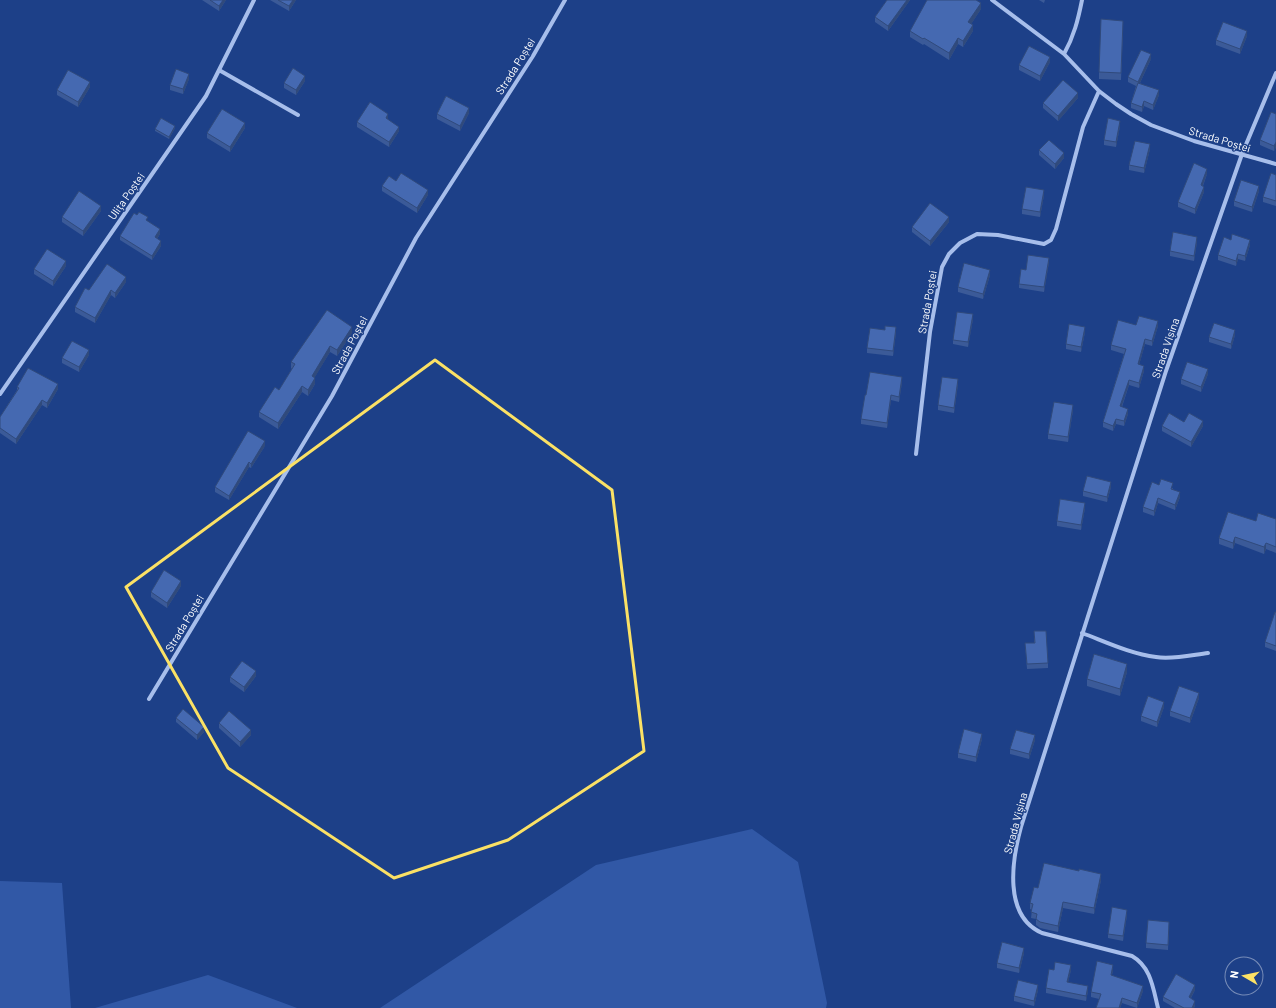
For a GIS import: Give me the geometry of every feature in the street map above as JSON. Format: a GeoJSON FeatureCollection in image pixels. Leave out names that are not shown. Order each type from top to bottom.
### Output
{"type":"FeatureCollection","features":[{"type":"Feature","properties":{"kind":"street","name":"Ulița Poștei"},"geometry":{"type":"LineString","coordinates":[[0,394],[206,96],[254,0]]}},
{"type":"Feature","properties":{"kind":"street","name":"Strada Poștei"},"geometry":{"type":"LineString","coordinates":[[149,699],[332,396],[416,238],[529,62],[565,0]]}},
{"type":"Feature","properties":{"kind":"street","name":"Strada Poștei"},"geometry":{"type":"LineString","coordinates":[[992,0],[1064,54],[1099,90],[1116,104],[1151,125],[1194,141],[1276,164]]}},
{"type":"Feature","properties":{"kind":"street"},"geometry":{"type":"LineString","coordinates":[[1064,54],[1072,40],[1082,0]]}},
{"type":"Feature","properties":{"kind":"street"},"geometry":{"type":"LineString","coordinates":[[219,70],[298,115]]}},
{"type":"Feature","properties":{"kind":"street","name":"Strada Vișina"},"geometry":{"type":"LineString","coordinates":[[1158,1008],[1149,975],[1140,960],[1132,956],[1035,930],[1029,925],[1022,915],[1016,898],[1014,865],[1018,839],[1166,371],[1242,154],[1276,73]]}},
{"type":"Feature","properties":{"kind":"street","name":"Strada Poștei"},"geometry":{"type":"LineString","coordinates":[[916,454],[930,332],[942,267],[949,254],[960,244],[977,234],[998,235],[1044,244],[1051,240],[1056,229],[1083,127],[1099,90]]}},
{"type":"Feature","properties":{"kind":"street"},"geometry":{"type":"LineString","coordinates":[[1082,633],[1134,652],[1157,658],[1208,653]]}},
{"type":"Feature","properties":{"kind":"highlighted area"},"geometry":{"type":"Polygon","coordinates":[[[435,360],[612,490],[644,751],[508,840],[394,878],[228,768],[126,587],[435,360]]]}},
{"type":"Feature","properties":{"kind":"shaded area"},"geometry":{"type":"Polygon","coordinates":[[[752,829],[798,862],[827,1003],[826,1008],[380,1008],[596,865],[752,829]]]}},
{"type":"Feature","properties":{"kind":"shaded area"},"geometry":{"type":"Polygon","coordinates":[[[0,881],[62,883],[71,1008],[0,1008],[0,881]]]}},
{"type":"Feature","properties":{"kind":"shaded area"},"geometry":{"type":"Polygon","coordinates":[[[208,975],[297,1008],[95,1008],[208,975]]]}},
{"type":"Feature","properties":{"kind":"building"},"geometry":{"type":"Polygon","coordinates":[[[210,0],[223,0],[219,6],[210,0]]]}},
{"type":"Feature","properties":{"kind":"building"},"geometry":{"type":"Polygon","coordinates":[[[278,0],[293,0],[289,6],[278,0]]]}},
{"type":"Feature","properties":{"kind":"building"},"geometry":{"type":"Polygon","coordinates":[[[887,0],[907,0],[888,26],[875,17],[887,0]]]}},
{"type":"Feature","properties":{"kind":"building"},"geometry":{"type":"Polygon","coordinates":[[[927,0],[976,0],[981,3],[968,22],[973,25],[963,41],[958,38],[949,53],[910,31],[927,0]]]}},
{"type":"Feature","properties":{"kind":"building"},"geometry":{"type":"Polygon","coordinates":[[[1101,19],[1123,21],[1121,73],[1099,72],[1101,19]]]}},
{"type":"Feature","properties":{"kind":"building"},"geometry":{"type":"Polygon","coordinates":[[[1223,22],[1247,31],[1240,49],[1216,40],[1223,22]]]}},
{"type":"Feature","properties":{"kind":"building"},"geometry":{"type":"Polygon","coordinates":[[[1029,46],[1050,57],[1040,76],[1019,65],[1029,46]]]}},
{"type":"Feature","properties":{"kind":"building"},"geometry":{"type":"Polygon","coordinates":[[[1141,50],[1151,54],[1138,82],[1128,77],[1141,50]]]}},
{"type":"Feature","properties":{"kind":"building"},"geometry":{"type":"Polygon","coordinates":[[[293,68],[305,76],[296,90],[284,83],[293,68]]]}},
{"type":"Feature","properties":{"kind":"building"},"geometry":{"type":"Polygon","coordinates":[[[176,69],[189,74],[183,89],[170,85],[176,69]]]}},
{"type":"Feature","properties":{"kind":"building"},"geometry":{"type":"Polygon","coordinates":[[[68,70],[90,82],[78,102],[57,90],[68,70]]]}},
{"type":"Feature","properties":{"kind":"building"},"geometry":{"type":"Polygon","coordinates":[[[1063,80],[1078,93],[1058,116],[1043,103],[1063,80]]]}},
{"type":"Feature","properties":{"kind":"building"},"geometry":{"type":"Polygon","coordinates":[[[1138,83],[1159,90],[1153,105],[1144,101],[1142,107],[1131,103],[1138,83]]]}},
{"type":"Feature","properties":{"kind":"building"},"geometry":{"type":"Polygon","coordinates":[[[446,96],[469,108],[460,126],[437,114],[446,96]]]}},
{"type":"Feature","properties":{"kind":"building"},"geometry":{"type":"Polygon","coordinates":[[[370,102],[388,114],[386,118],[399,127],[389,142],[357,122],[370,102]]]}},
{"type":"Feature","properties":{"kind":"building"},"geometry":{"type":"Polygon","coordinates":[[[222,109],[245,123],[230,147],[207,133],[222,109]]]}},
{"type":"Feature","properties":{"kind":"building"},"geometry":{"type":"Polygon","coordinates":[[[1271,112],[1276,114],[1276,142],[1274,146],[1260,140],[1271,112]]]}},
{"type":"Feature","properties":{"kind":"building"},"geometry":{"type":"Polygon","coordinates":[[[161,118],[175,126],[169,137],[155,129],[161,118]]]}},
{"type":"Feature","properties":{"kind":"building"},"geometry":{"type":"Polygon","coordinates":[[[1108,118],[1120,121],[1116,142],[1104,140],[1108,118]]]}},
{"type":"Feature","properties":{"kind":"building"},"geometry":{"type":"Polygon","coordinates":[[[1049,140],[1064,153],[1055,164],[1039,150],[1049,140]]]}},
{"type":"Feature","properties":{"kind":"building"},"geometry":{"type":"Polygon","coordinates":[[[1135,141],[1150,144],[1144,168],[1129,165],[1135,141]]]}},
{"type":"Feature","properties":{"kind":"building"},"geometry":{"type":"Polygon","coordinates":[[[1194,163],[1207,169],[1201,185],[1204,187],[1195,209],[1178,202],[1194,163]]]}},
{"type":"Feature","properties":{"kind":"building"},"geometry":{"type":"Polygon","coordinates":[[[401,173],[428,190],[417,208],[382,186],[389,176],[396,181],[401,173]]]}},
{"type":"Feature","properties":{"kind":"building"},"geometry":{"type":"Polygon","coordinates":[[[1271,173],[1276,175],[1276,201],[1263,197],[1271,173]]]}},
{"type":"Feature","properties":{"kind":"building"},"geometry":{"type":"Polygon","coordinates":[[[1241,180],[1259,186],[1252,207],[1234,201],[1241,180]]]}},
{"type":"Feature","properties":{"kind":"building"},"geometry":{"type":"Polygon","coordinates":[[[1026,187],[1044,190],[1040,212],[1022,209],[1026,187]]]}},
{"type":"Feature","properties":{"kind":"building"},"geometry":{"type":"Polygon","coordinates":[[[79,191],[101,206],[83,231],[62,217],[79,191]]]}},
{"type":"Feature","properties":{"kind":"building"},"geometry":{"type":"Polygon","coordinates":[[[930,203],[949,217],[930,241],[912,227],[930,203]]]}},
{"type":"Feature","properties":{"kind":"building"},"geometry":{"type":"Polygon","coordinates":[[[139,212],[148,217],[146,220],[160,229],[155,237],[161,241],[152,256],[120,236],[134,213],[137,215],[139,212]]]}},
{"type":"Feature","properties":{"kind":"building"},"geometry":{"type":"Polygon","coordinates":[[[1173,232],[1197,237],[1194,256],[1170,251],[1173,232]]]}},
{"type":"Feature","properties":{"kind":"building"},"geometry":{"type":"Polygon","coordinates":[[[1232,234],[1250,240],[1245,256],[1238,254],[1236,261],[1218,255],[1224,237],[1231,240],[1232,234]]]}},
{"type":"Feature","properties":{"kind":"building"},"geometry":{"type":"Polygon","coordinates":[[[47,249],[66,261],[53,281],[34,269],[47,249]]]}},
{"type":"Feature","properties":{"kind":"building"},"geometry":{"type":"Polygon","coordinates":[[[1028,255],[1049,258],[1044,287],[1019,284],[1021,269],[1026,270],[1028,255]]]}},
{"type":"Feature","properties":{"kind":"building"},"geometry":{"type":"Polygon","coordinates":[[[964,263],[990,270],[983,294],[958,287],[964,263]]]}},
{"type":"Feature","properties":{"kind":"building"},"geometry":{"type":"Polygon","coordinates":[[[107,264],[126,277],[115,293],[111,290],[95,318],[75,307],[85,288],[89,290],[107,264]]]}},
{"type":"Feature","properties":{"kind":"building"},"geometry":{"type":"Polygon","coordinates":[[[327,310],[352,327],[337,350],[330,346],[312,376],[315,378],[308,390],[302,386],[278,423],[259,412],[275,387],[279,390],[295,364],[291,362],[327,310]]]}},
{"type":"Feature","properties":{"kind":"building"},"geometry":{"type":"Polygon","coordinates":[[[957,312],[973,314],[968,342],[953,340],[957,312]]]}},
{"type":"Feature","properties":{"kind":"building"},"geometry":{"type":"Polygon","coordinates":[[[1139,316],[1158,321],[1152,341],[1145,339],[1138,364],[1144,366],[1139,383],[1129,380],[1120,406],[1128,409],[1124,421],[1116,419],[1113,426],[1103,422],[1126,349],[1111,345],[1118,320],[1136,325],[1139,316]]]}},
{"type":"Feature","properties":{"kind":"building"},"geometry":{"type":"Polygon","coordinates":[[[1214,323],[1235,330],[1231,344],[1209,337],[1214,323]]]}},
{"type":"Feature","properties":{"kind":"building"},"geometry":{"type":"Polygon","coordinates":[[[1069,324],[1085,327],[1081,347],[1066,344],[1069,324]]]}},
{"type":"Feature","properties":{"kind":"building"},"geometry":{"type":"Polygon","coordinates":[[[885,326],[896,327],[893,351],[867,348],[870,328],[885,330],[885,326]]]}},
{"type":"Feature","properties":{"kind":"building"},"geometry":{"type":"Polygon","coordinates":[[[72,341],[89,350],[79,367],[62,358],[72,341]]]}},
{"type":"Feature","properties":{"kind":"building"},"geometry":{"type":"Polygon","coordinates":[[[1187,362],[1208,369],[1201,387],[1181,379],[1187,362]]]}},
{"type":"Feature","properties":{"kind":"building"},"geometry":{"type":"Polygon","coordinates":[[[28,368],[58,384],[47,403],[42,400],[16,439],[0,428],[0,417],[19,388],[17,387],[28,368]]]}},
{"type":"Feature","properties":{"kind":"building"},"geometry":{"type":"Polygon","coordinates":[[[870,372],[902,377],[899,397],[891,395],[887,423],[861,419],[870,372]]]}},
{"type":"Feature","properties":{"kind":"building"},"geometry":{"type":"Polygon","coordinates":[[[942,377],[958,379],[954,408],[938,405],[942,377]]]}},
{"type":"Feature","properties":{"kind":"building"},"geometry":{"type":"Polygon","coordinates":[[[1054,402],[1073,405],[1068,437],[1048,434],[1054,402]]]}},
{"type":"Feature","properties":{"kind":"building"},"geometry":{"type":"Polygon","coordinates":[[[1169,413],[1184,422],[1189,413],[1203,421],[1191,442],[1162,426],[1169,413]]]}},
{"type":"Feature","properties":{"kind":"building"},"geometry":{"type":"Polygon","coordinates":[[[248,431],[265,441],[251,464],[249,462],[229,496],[215,487],[248,431]]]}},
{"type":"Feature","properties":{"kind":"building"},"geometry":{"type":"Polygon","coordinates":[[[1087,476],[1111,482],[1107,497],[1083,491],[1087,476]]]}},
{"type":"Feature","properties":{"kind":"building"},"geometry":{"type":"Polygon","coordinates":[[[1161,479],[1173,483],[1171,489],[1180,492],[1175,505],[1158,498],[1154,511],[1143,507],[1152,482],[1159,485],[1161,479]]]}},
{"type":"Feature","properties":{"kind":"building"},"geometry":{"type":"Polygon","coordinates":[[[1060,499],[1085,503],[1081,525],[1057,521],[1060,499]]]}},
{"type":"Feature","properties":{"kind":"building"},"geometry":{"type":"Polygon","coordinates":[[[1228,512],[1256,521],[1258,513],[1276,519],[1276,547],[1266,543],[1264,547],[1235,537],[1233,543],[1219,538],[1228,512]]]}},
{"type":"Feature","properties":{"kind":"building"},"geometry":{"type":"Polygon","coordinates":[[[164,570],[181,581],[167,603],[151,592],[164,570]]]}},
{"type":"Feature","properties":{"kind":"building"},"geometry":{"type":"Polygon","coordinates":[[[1276,612],[1276,646],[1265,642],[1276,612]]]}},
{"type":"Feature","properties":{"kind":"building"},"geometry":{"type":"Polygon","coordinates":[[[1034,631],[1046,631],[1048,663],[1027,664],[1025,643],[1035,643],[1034,631]]]}},
{"type":"Feature","properties":{"kind":"building"},"geometry":{"type":"Polygon","coordinates":[[[1094,654],[1127,664],[1120,689],[1087,679],[1094,654]]]}},
{"type":"Feature","properties":{"kind":"building"},"geometry":{"type":"Polygon","coordinates":[[[242,661],[256,671],[244,687],[230,677],[242,661]]]}},
{"type":"Feature","properties":{"kind":"building"},"geometry":{"type":"Polygon","coordinates":[[[1179,686],[1199,693],[1190,718],[1170,711],[1179,686]]]}},
{"type":"Feature","properties":{"kind":"building"},"geometry":{"type":"Polygon","coordinates":[[[1148,696],[1164,702],[1157,722],[1141,716],[1148,696]]]}},
{"type":"Feature","properties":{"kind":"building"},"geometry":{"type":"Polygon","coordinates":[[[183,709],[204,727],[197,735],[176,718],[183,709]]]}},
{"type":"Feature","properties":{"kind":"building"},"geometry":{"type":"Polygon","coordinates":[[[229,711],[251,730],[240,742],[219,723],[229,711]]]}},
{"type":"Feature","properties":{"kind":"building"},"geometry":{"type":"Polygon","coordinates":[[[964,729],[982,734],[976,757],[958,753],[964,729]]]}},
{"type":"Feature","properties":{"kind":"building"},"geometry":{"type":"Polygon","coordinates":[[[1016,730],[1035,735],[1029,754],[1010,749],[1016,730]]]}},
{"type":"Feature","properties":{"kind":"building"},"geometry":{"type":"Polygon","coordinates":[[[1044,863],[1079,871],[1079,869],[1101,874],[1094,908],[1063,902],[1058,926],[1040,922],[1036,919],[1037,914],[1031,912],[1033,904],[1030,903],[1034,887],[1038,888],[1044,863]]]}},
{"type":"Feature","properties":{"kind":"building"},"geometry":{"type":"Polygon","coordinates":[[[1112,907],[1127,910],[1123,936],[1108,934],[1112,907]]]}},
{"type":"Feature","properties":{"kind":"building"},"geometry":{"type":"Polygon","coordinates":[[[1148,920],[1169,922],[1168,945],[1146,943],[1148,920]]]}},
{"type":"Feature","properties":{"kind":"building"},"geometry":{"type":"Polygon","coordinates":[[[1002,942],[1024,948],[1019,968],[997,963],[1002,942]]]}},
{"type":"Feature","properties":{"kind":"building"},"geometry":{"type":"Polygon","coordinates":[[[1097,961],[1113,965],[1111,975],[1143,986],[1137,1003],[1122,998],[1119,1008],[1096,1008],[1101,994],[1091,992],[1097,961]]]}},
{"type":"Feature","properties":{"kind":"building"},"geometry":{"type":"Polygon","coordinates":[[[1055,962],[1071,965],[1067,982],[1088,986],[1086,996],[1046,988],[1049,969],[1054,970],[1055,962]]]}},
{"type":"Feature","properties":{"kind":"building"},"geometry":{"type":"Polygon","coordinates":[[[1176,974],[1195,985],[1189,997],[1195,1001],[1192,1008],[1184,1008],[1163,997],[1176,974]]]}},
{"type":"Feature","properties":{"kind":"building"},"geometry":{"type":"Polygon","coordinates":[[[1018,980],[1038,985],[1034,1001],[1014,996],[1018,980]]]}}]}
